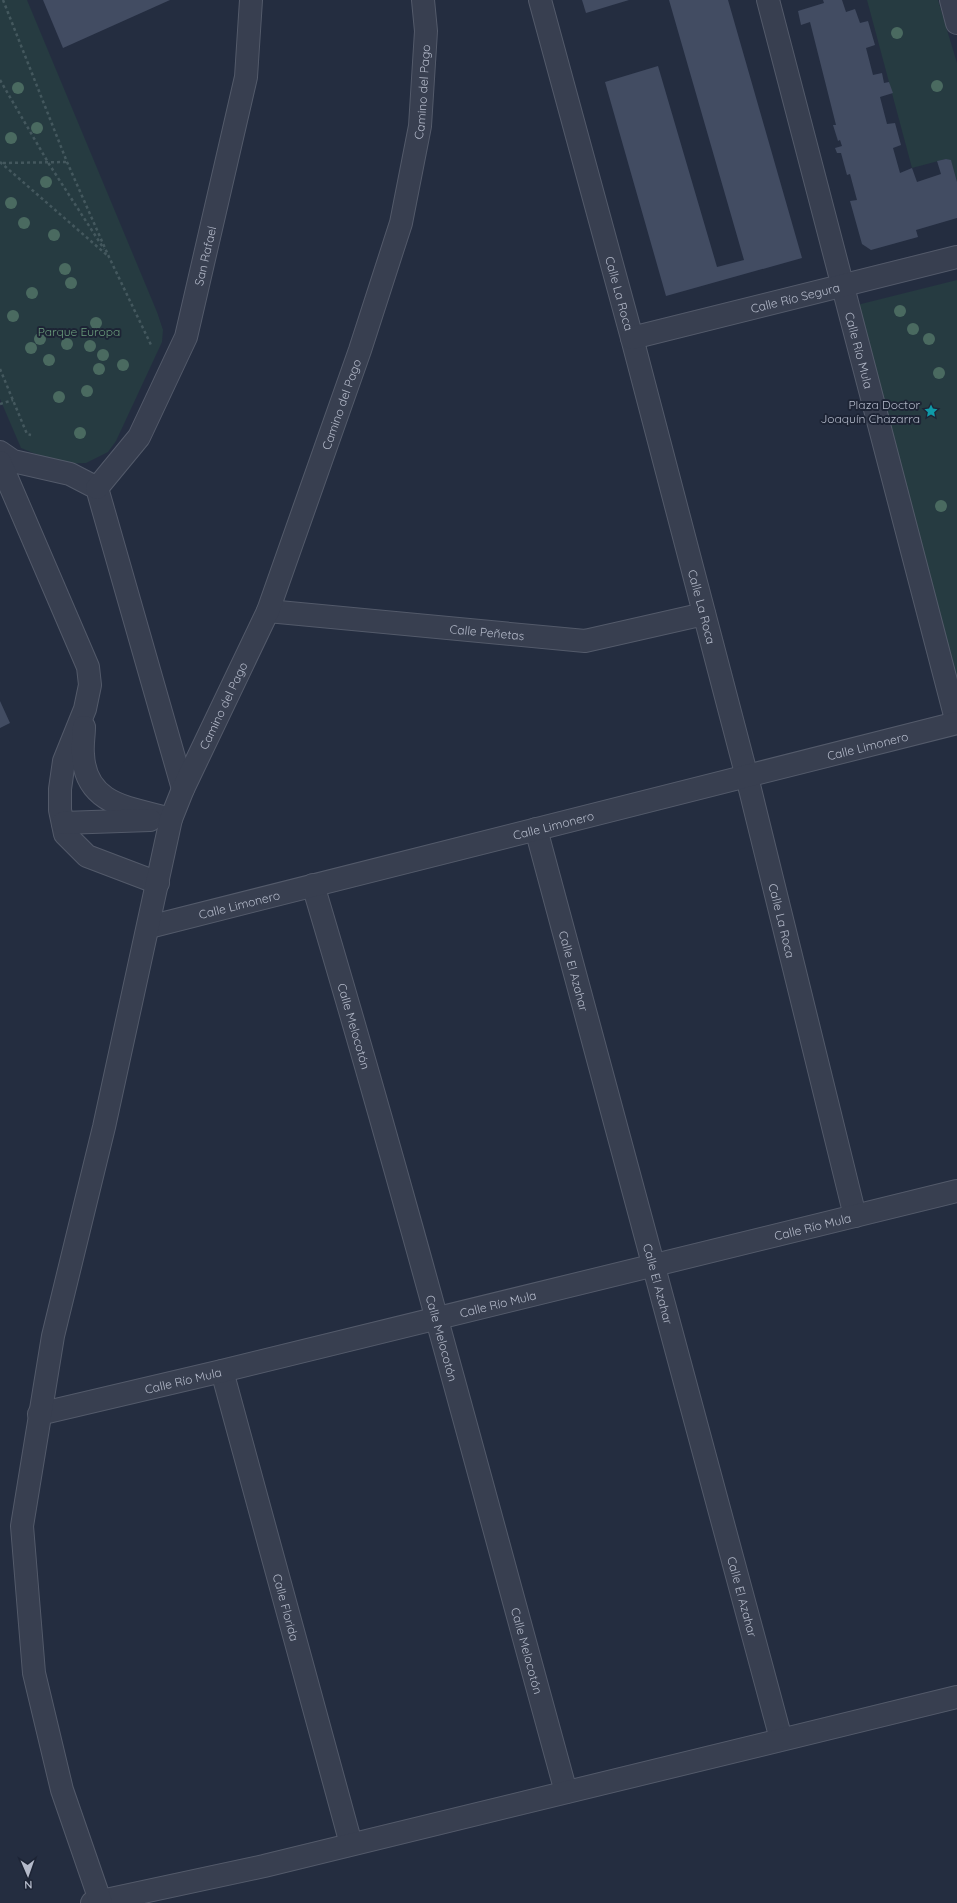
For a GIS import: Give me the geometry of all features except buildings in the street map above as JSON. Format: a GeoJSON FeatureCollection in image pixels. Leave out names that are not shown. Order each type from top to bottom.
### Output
{"type":"FeatureCollection","features":[{"type":"Feature","properties":{"kind":"street","name":"San Rafael"},"geometry":{"type":"LineString","coordinates":[[97,488],[139,437],[186,337],[246,77],[251,0]]}},
{"type":"Feature","properties":{"kind":"street","name":"Camino del Pago"},"geometry":{"type":"LineString","coordinates":[[98,1902],[62,1790],[34,1673],[22,1526],[39,1414],[53,1336],[104,1127],[149,927],[171,819],[183,789],[268,611],[360,350],[401,223],[420,126],[426,31],[423,0]]}},
{"type":"Feature","properties":{"kind":"street","name":"Calle La Roca"},"geometry":{"type":"LineString","coordinates":[[540,0],[632,338],[747,777],[855,1216]]}},
{"type":"Feature","properties":{"kind":"street","name":"Calle Río Mula"},"geometry":{"type":"LineString","coordinates":[[768,0],[957,723]]}},
{"type":"Feature","properties":{"kind":"street"},"geometry":{"type":"LineString","coordinates":[[951,0],[957,23]]}},
{"type":"Feature","properties":{"kind":"street","name":"Calle Río Segura"},"geometry":{"type":"LineString","coordinates":[[632,338],[957,256]]}},
{"type":"Feature","properties":{"kind":"street"},"geometry":{"type":"LineString","coordinates":[[0,452],[13,461],[70,474],[97,488],[183,789]]}},
{"type":"Feature","properties":{"kind":"street"},"geometry":{"type":"LineString","coordinates":[[0,462],[88,667],[90,685],[85,709],[83,756],[88,777],[99,795],[113,803],[171,819]]}},
{"type":"Feature","properties":{"kind":"street","name":"Calle Peñetas"},"geometry":{"type":"LineString","coordinates":[[268,611],[586,641],[704,614]]}},
{"type":"Feature","properties":{"kind":"street"},"geometry":{"type":"LineString","coordinates":[[85,709],[64,761],[60,789],[60,810],[65,834],[87,856],[158,884]]}},
{"type":"Feature","properties":{"kind":"street","name":"Calle Limonero"},"geometry":{"type":"LineString","coordinates":[[149,927],[957,723]]}},
{"type":"Feature","properties":{"kind":"street"},"geometry":{"type":"LineString","coordinates":[[63,823],[171,819]]}},
{"type":"Feature","properties":{"kind":"street","name":"Calle El Azahar"},"geometry":{"type":"LineString","coordinates":[[536,829],[781,1739]]}},
{"type":"Feature","properties":{"kind":"street","name":"Calle Melocotón"},"geometry":{"type":"LineString","coordinates":[[313,885],[436,1319],[566,1792]]}},
{"type":"Feature","properties":{"kind":"street","name":"Calle Río Mula"},"geometry":{"type":"LineString","coordinates":[[39,1414],[222,1372],[957,1191]]}},
{"type":"Feature","properties":{"kind":"street","name":"Calle Florida"},"geometry":{"type":"LineString","coordinates":[[222,1372],[351,1844]]}},
{"type":"Feature","properties":{"kind":"street"},"geometry":{"type":"LineString","coordinates":[[98,1902],[264,1866],[957,1697]]}},
{"type":"Feature","properties":{"kind":"path"},"geometry":{"type":"LineString","coordinates":[[3,0],[67,162],[109,257],[153,350]]}},
{"type":"Feature","properties":{"kind":"path"},"geometry":{"type":"LineString","coordinates":[[0,80],[49,164],[109,257]]}},
{"type":"Feature","properties":{"kind":"path"},"geometry":{"type":"LineString","coordinates":[[0,162],[49,164],[67,162]]}},
{"type":"Feature","properties":{"kind":"path"},"geometry":{"type":"LineString","coordinates":[[0,162],[109,257]]}},
{"type":"Feature","properties":{"kind":"path"},"geometry":{"type":"LineString","coordinates":[[0,369],[27,434],[34,437]]}},
{"type":"Feature","properties":{"kind":"path"},"geometry":{"type":"LineString","coordinates":[[0,404],[13,400]]}},
{"type":"Feature","properties":{"kind":"green space","name":"Parque Europa"},"geometry":{"type":"Polygon","coordinates":[[[0,0],[27,0],[157,312],[163,330],[162,342],[116,441],[108,452],[86,463],[60,464],[21,448],[0,399],[0,0]]]}},
{"type":"Feature","properties":{"kind":"green space"},"geometry":{"type":"Polygon","coordinates":[[[867,0],[938,0],[957,63],[957,182],[951,161],[946,159],[912,168],[867,0]]]}},
{"type":"Feature","properties":{"kind":"green space"},"geometry":{"type":"Polygon","coordinates":[[[957,280],[957,692],[857,305],[957,280]]]}},
{"type":"Feature","properties":{"kind":"place","name":"Plaza Doctor Joaquín Chazarra"},"geometry":{"type":"Point","coordinates":[931,411]}}]}
